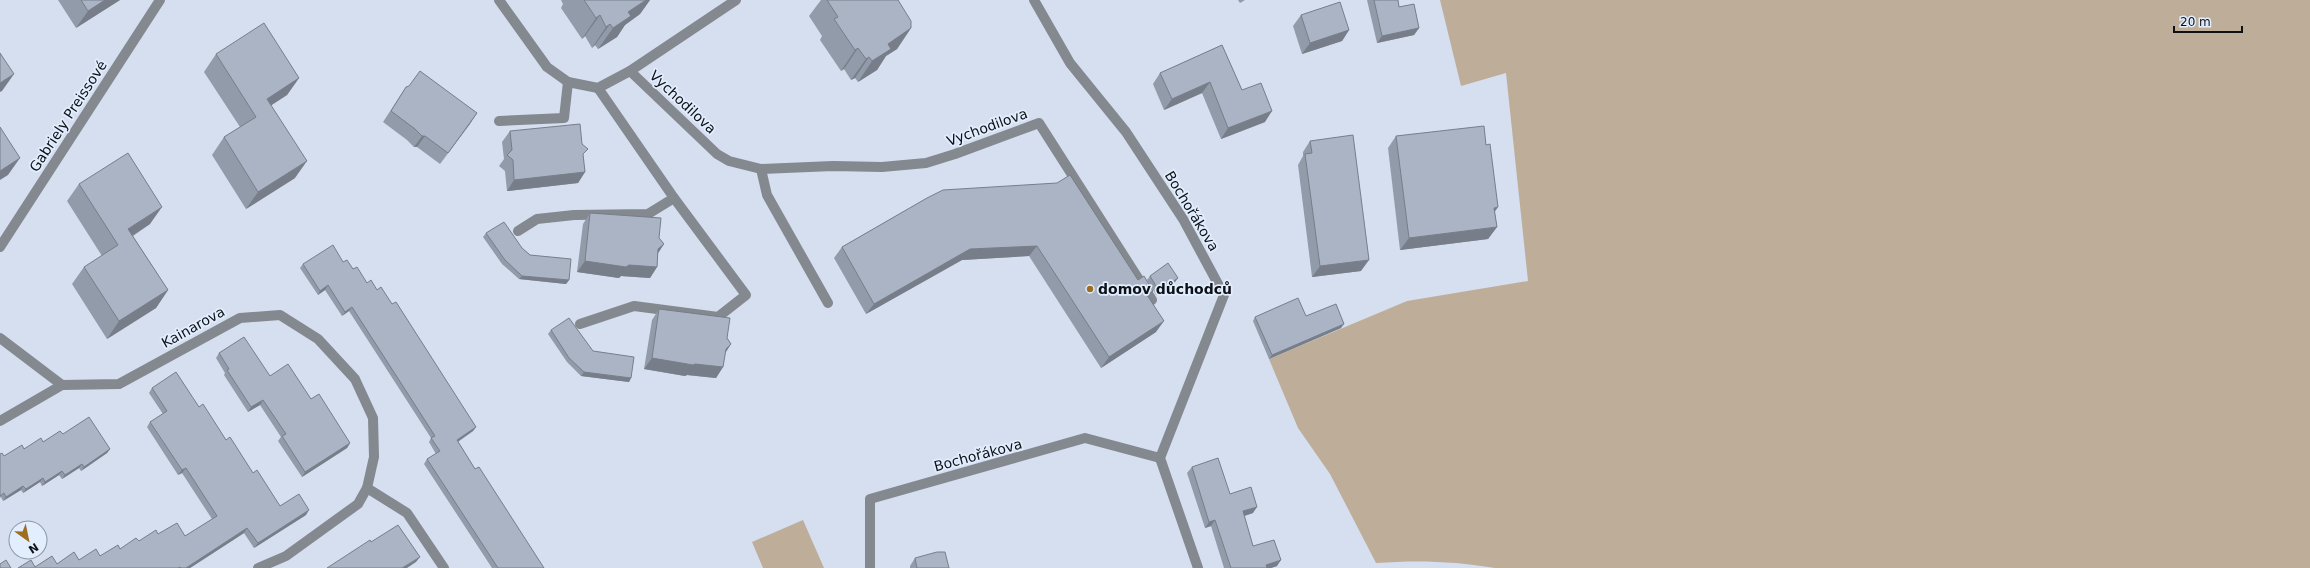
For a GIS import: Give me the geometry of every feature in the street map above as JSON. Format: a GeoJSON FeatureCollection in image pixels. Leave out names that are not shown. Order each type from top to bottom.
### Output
{"type":"FeatureCollection","features":[{"type":"Feature","properties":{"kind":"street","name":"Gabriely Preissové"},"geometry":{"type":"LineString","coordinates":[[0,247],[160,0]]}},
{"type":"Feature","properties":{"kind":"street"},"geometry":{"type":"LineString","coordinates":[[499,0],[547,67],[568,82],[598,88],[674,198],[746,295],[718,317],[634,306],[580,324]]}},
{"type":"Feature","properties":{"kind":"street","name":"Vychodilova"},"geometry":{"type":"LineString","coordinates":[[598,88],[630,71],[736,0]]}},
{"type":"Feature","properties":{"kind":"street","name":"Bochořákova"},"geometry":{"type":"LineString","coordinates":[[870,568],[870,499],[1085,438],[1160,458],[1224,295],[1183,219],[1126,132],[1070,62],[1034,0]]}},
{"type":"Feature","properties":{"kind":"street","name":"Vychodilova"},"geometry":{"type":"LineString","coordinates":[[630,71],[717,154],[729,161],[761,169],[833,166],[882,167],[926,163],[1039,123],[1152,300]]}},
{"type":"Feature","properties":{"kind":"street"},"geometry":{"type":"LineString","coordinates":[[499,121],[564,118],[568,82]]}},
{"type":"Feature","properties":{"kind":"street"},"geometry":{"type":"LineString","coordinates":[[761,169],[767,195],[828,303]]}},
{"type":"Feature","properties":{"kind":"street"},"geometry":{"type":"LineString","coordinates":[[518,231],[537,219],[574,215],[648,214],[674,198]]}},
{"type":"Feature","properties":{"kind":"street","name":"Kainarova"},"geometry":{"type":"LineString","coordinates":[[62,385],[118,384],[240,318],[280,315],[318,339],[355,379],[372,418],[374,457],[367,488],[358,504],[286,556],[258,568]]}},
{"type":"Feature","properties":{"kind":"street"},"geometry":{"type":"LineString","coordinates":[[0,338],[62,385],[0,421]]}},
{"type":"Feature","properties":{"kind":"street"},"geometry":{"type":"LineString","coordinates":[[1160,458],[1198,568]]}},
{"type":"Feature","properties":{"kind":"street"},"geometry":{"type":"LineString","coordinates":[[367,488],[407,513],[444,568]]}},
{"type":"Feature","properties":{"kind":"shaded area"},"geometry":{"type":"Polygon","coordinates":[[[1440,0],[2310,0],[2310,568],[1495,568],[1436,562],[1376,563],[1330,474],[1298,428],[1269,359],[1407,301],[1528,281],[1506,73],[1461,86],[1440,0]]]}},
{"type":"Feature","properties":{"kind":"shaded area"},"geometry":{"type":"Polygon","coordinates":[[[803,520],[824,568],[763,568],[752,542],[803,520]]]}},
{"type":"Feature","properties":{"kind":"building"},"geometry":{"type":"Polygon","coordinates":[[[81,0],[105,0],[88,11],[81,0]]]}},
{"type":"Feature","properties":{"kind":"building"},"geometry":{"type":"Polygon","coordinates":[[[584,0],[646,0],[628,12],[631,16],[613,28],[610,24],[606,27],[600,15],[596,18],[584,0]]]}},
{"type":"Feature","properties":{"kind":"building"},"geometry":{"type":"Polygon","coordinates":[[[827,0],[898,0],[911,21],[911,28],[888,44],[891,49],[872,61],[869,57],[866,59],[858,48],[855,50],[834,19],[838,17],[827,0]]]}},
{"type":"Feature","properties":{"kind":"building"},"geometry":{"type":"Polygon","coordinates":[[[1374,0],[1398,0],[1399,7],[1414,4],[1419,28],[1382,36],[1374,0]]]}},
{"type":"Feature","properties":{"kind":"building"},"geometry":{"type":"Polygon","coordinates":[[[1340,2],[1349,30],[1310,43],[1301,15],[1340,2]]]}},
{"type":"Feature","properties":{"kind":"building"},"geometry":{"type":"Polygon","coordinates":[[[264,23],[299,78],[267,99],[307,161],[258,192],[224,137],[256,117],[216,54],[264,23]]]}},
{"type":"Feature","properties":{"kind":"building"},"geometry":{"type":"Polygon","coordinates":[[[1222,45],[1242,90],[1261,83],[1272,111],[1228,128],[1210,82],[1172,99],[1160,73],[1222,45]]]}},
{"type":"Feature","properties":{"kind":"building"},"geometry":{"type":"Polygon","coordinates":[[[0,53],[14,74],[0,83],[0,53]]]}},
{"type":"Feature","properties":{"kind":"building"},"geometry":{"type":"Polygon","coordinates":[[[420,71],[477,113],[448,153],[425,136],[422,136],[391,111],[406,87],[409,86],[420,71]]]}},
{"type":"Feature","properties":{"kind":"building"},"geometry":{"type":"Polygon","coordinates":[[[580,124],[582,144],[588,149],[583,154],[585,172],[514,180],[513,160],[507,155],[512,150],[510,131],[580,124]]]}},
{"type":"Feature","properties":{"kind":"building"},"geometry":{"type":"Polygon","coordinates":[[[1484,126],[1486,145],[1490,144],[1498,207],[1494,208],[1497,227],[1409,238],[1396,136],[1484,126]]]}},
{"type":"Feature","properties":{"kind":"building"},"geometry":{"type":"Polygon","coordinates":[[[0,127],[20,158],[0,171],[0,127]]]}},
{"type":"Feature","properties":{"kind":"building"},"geometry":{"type":"Polygon","coordinates":[[[1353,135],[1369,260],[1320,266],[1305,154],[1312,153],[1310,141],[1353,135]]]}},
{"type":"Feature","properties":{"kind":"building"},"geometry":{"type":"Polygon","coordinates":[[[128,153],[162,207],[128,229],[168,290],[119,321],[84,267],[118,245],[79,184],[128,153]]]}},
{"type":"Feature","properties":{"kind":"building","name":"domov důchodců"},"geometry":{"type":"Polygon","coordinates":[[[1070,175],[1138,280],[1144,276],[1153,291],[1147,295],[1164,321],[1109,357],[1037,246],[970,249],[874,304],[842,247],[943,190],[1057,183],[1070,175]]]}},
{"type":"Feature","properties":{"kind":"building"},"geometry":{"type":"Polygon","coordinates":[[[590,213],[661,218],[659,238],[664,244],[658,249],[657,267],[629,265],[626,267],[585,261],[590,213]]]}},
{"type":"Feature","properties":{"kind":"building"},"geometry":{"type":"Polygon","coordinates":[[[504,222],[522,248],[530,255],[571,259],[569,280],[522,276],[505,260],[486,233],[504,222]]]}},
{"type":"Feature","properties":{"kind":"building"},"geometry":{"type":"Polygon","coordinates":[[[333,245],[343,262],[347,260],[353,269],[357,267],[367,283],[371,280],[377,290],[381,287],[392,304],[396,302],[476,427],[457,440],[475,469],[479,467],[544,568],[498,568],[427,459],[440,451],[431,438],[435,436],[352,307],[345,312],[328,285],[320,291],[303,264],[333,245]]]}},
{"type":"Feature","properties":{"kind":"building"},"geometry":{"type":"Polygon","coordinates":[[[1168,263],[1178,278],[1159,291],[1150,276],[1168,263]]]}},
{"type":"Feature","properties":{"kind":"building"},"geometry":{"type":"Polygon","coordinates":[[[1298,298],[1306,316],[1336,304],[1344,324],[1272,355],[1255,317],[1298,298]]]}},
{"type":"Feature","properties":{"kind":"building"},"geometry":{"type":"Polygon","coordinates":[[[659,309],[730,318],[727,338],[731,344],[726,349],[723,367],[693,365],[652,358],[659,309]]]}},
{"type":"Feature","properties":{"kind":"building"},"geometry":{"type":"Polygon","coordinates":[[[569,318],[593,351],[634,357],[631,378],[584,372],[569,358],[551,330],[569,318]]]}},
{"type":"Feature","properties":{"kind":"building"},"geometry":{"type":"Polygon","coordinates":[[[244,337],[270,376],[288,364],[311,399],[319,394],[350,443],[305,472],[282,436],[286,434],[263,400],[251,407],[227,370],[229,369],[219,353],[244,337]]]}},
{"type":"Feature","properties":{"kind":"building"},"geometry":{"type":"Polygon","coordinates":[[[176,372],[199,407],[203,404],[226,440],[230,437],[253,473],[257,470],[280,506],[299,494],[309,510],[258,543],[247,528],[186,568],[18,568],[31,560],[35,567],[52,556],[57,564],[74,552],[79,560],[96,549],[100,556],[118,545],[120,549],[136,538],[139,541],[156,530],[158,534],[177,523],[185,536],[217,516],[186,468],[182,470],[150,422],[167,411],[152,388],[176,372]]]}},
{"type":"Feature","properties":{"kind":"building"},"geometry":{"type":"Polygon","coordinates":[[[89,417],[110,449],[84,467],[82,464],[65,475],[62,471],[45,482],[43,478],[26,489],[23,486],[6,497],[4,493],[0,496],[0,454],[2,453],[4,456],[22,445],[24,449],[41,438],[43,442],[60,431],[63,434],[89,417]]]}},
{"type":"Feature","properties":{"kind":"building"},"geometry":{"type":"Polygon","coordinates":[[[1218,458],[1230,494],[1251,487],[1257,507],[1243,511],[1253,546],[1274,540],[1281,560],[1266,565],[1267,568],[1231,568],[1215,520],[1209,522],[1192,467],[1218,458]]]}},
{"type":"Feature","properties":{"kind":"building"},"geometry":{"type":"Polygon","coordinates":[[[398,525],[420,557],[402,568],[327,568],[370,540],[371,542],[398,525]]]}},
{"type":"Feature","properties":{"kind":"building"},"geometry":{"type":"Polygon","coordinates":[[[937,552],[945,552],[949,568],[917,568],[915,558],[937,552]]]}},
{"type":"Feature","properties":{"kind":"building"},"geometry":{"type":"Polygon","coordinates":[[[6,560],[11,568],[0,568],[0,564],[6,560]]]}},
{"type":"Feature","properties":{"kind":"place","name":"domov důchodců"},"geometry":{"type":"Point","coordinates":[1090,289]}}]}
